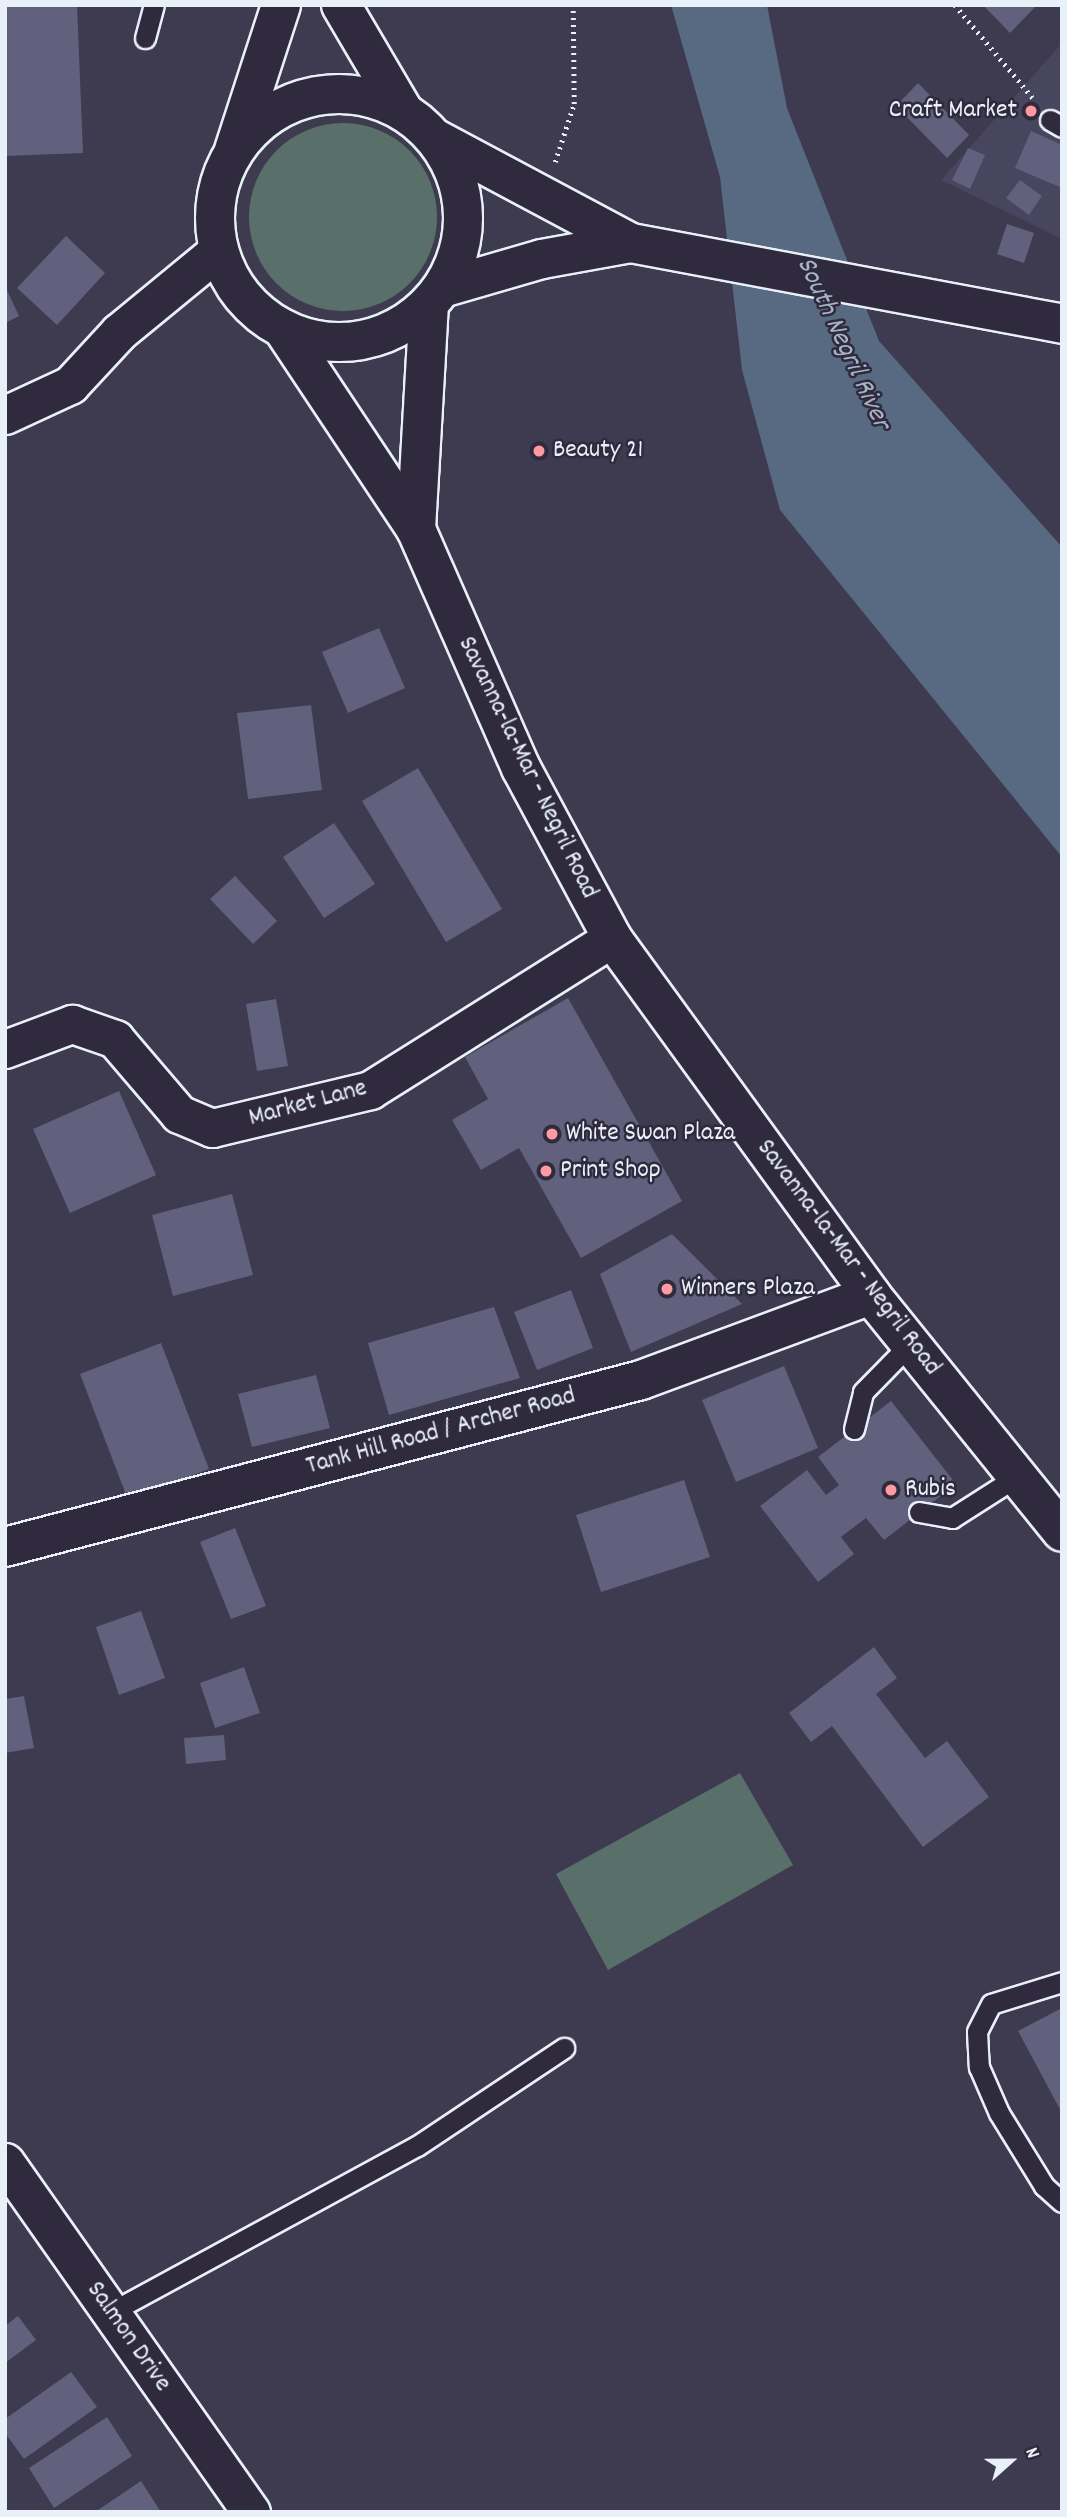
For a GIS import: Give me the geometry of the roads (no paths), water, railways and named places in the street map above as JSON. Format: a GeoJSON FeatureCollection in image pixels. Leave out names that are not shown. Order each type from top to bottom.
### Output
{"type":"FeatureCollection","features":[{"type":"Feature","properties":{"kind":"main road"},"geometry":{"type":"LineString","coordinates":[[281,5],[215,215],[219,250],[254,309],[283,329],[313,340],[375,337],[435,296],[542,259],[631,243]]}},
{"type":"Feature","properties":{"kind":"main road"},"geometry":{"type":"LineString","coordinates":[[341,5],[404,111],[434,138],[536,196],[631,243],[1062,324]]}},
{"type":"Feature","properties":{"kind":"main road"},"geometry":{"type":"LineString","coordinates":[[234,150],[259,121],[293,101],[330,93],[369,97],[404,111]]}},
{"type":"Feature","properties":{"kind":"main road"},"geometry":{"type":"LineString","coordinates":[[434,138],[454,173],[463,212],[458,252],[435,296]]}},
{"type":"Feature","properties":{"kind":"main road","name":"Savanna-la-Mar - Negril Road"},"geometry":{"type":"LineString","coordinates":[[416,529],[435,296]]}},
{"type":"Feature","properties":{"kind":"main road","name":"Savanna-la-Mar - Negril Road"},"geometry":{"type":"LineString","coordinates":[[283,329],[416,529],[521,768],[612,938],[871,1295],[1062,1532]]}},
{"type":"Feature","properties":{"kind":"main road","name":"Tank Hill Road / Archer Road"},"geometry":{"type":"LineString","coordinates":[[5,1547],[641,1380],[871,1295]]}},
{"type":"Feature","properties":{"kind":"street"},"geometry":{"type":"LineString","coordinates":[[5,415],[70,384],[119,332],[219,250]]}},
{"type":"Feature","properties":{"kind":"street","name":"Market Lane"},"geometry":{"type":"LineString","coordinates":[[5,1049],[72,1024],[115,1039],[179,1114],[212,1128],[370,1090],[612,938]]}},
{"type":"Feature","properties":{"kind":"street","name":"Salmon Drive"},"geometry":{"type":"LineString","coordinates":[[5,2162],[251,2512]]}},
{"type":"Feature","properties":{"kind":"lane"},"geometry":{"type":"LineString","coordinates":[[145,38],[154,5]]}},
{"type":"Feature","properties":{"kind":"lane"},"geometry":{"type":"LineString","coordinates":[[854,1429],[863,1392],[911,1344]]}},
{"type":"Feature","properties":{"kind":"lane"},"geometry":{"type":"LineString","coordinates":[[919,1512],[952,1518],[1018,1475]]}},
{"type":"Feature","properties":{"kind":"lane"},"geometry":{"type":"LineString","coordinates":[[1062,1982],[991,2004],[977,2032],[979,2067],[999,2113],[1044,2186],[1062,2202]]}},
{"type":"Feature","properties":{"kind":"lane"},"geometry":{"type":"LineString","coordinates":[[111,2312],[417,2146],[564,2048]]}},
{"type":"Feature","properties":{"kind":"water","name":"South Negril River"},"geometry":{"type":"Polygon","coordinates":[[[671,5],[767,5],[787,108],[879,341],[1062,547],[1062,857],[780,510],[742,370],[720,177],[671,5]]]}},
{"type":"Feature","properties":{"kind":"place","name":"Craft Market"},"geometry":{"type":"Point","coordinates":[1031,111]}},
{"type":"Feature","properties":{"kind":"place","name":"Beauty 21"},"geometry":{"type":"Point","coordinates":[539,451]}},
{"type":"Feature","properties":{"kind":"place","name":"White Swan Plaza"},"geometry":{"type":"Point","coordinates":[552,1134]}},
{"type":"Feature","properties":{"kind":"place","name":"Print Shop"},"geometry":{"type":"Point","coordinates":[546,1171]}},
{"type":"Feature","properties":{"kind":"place","name":"Winners Plaza"},"geometry":{"type":"Point","coordinates":[667,1289]}},
{"type":"Feature","properties":{"kind":"place","name":"Rubis"},"geometry":{"type":"Point","coordinates":[891,1490]}}]}
